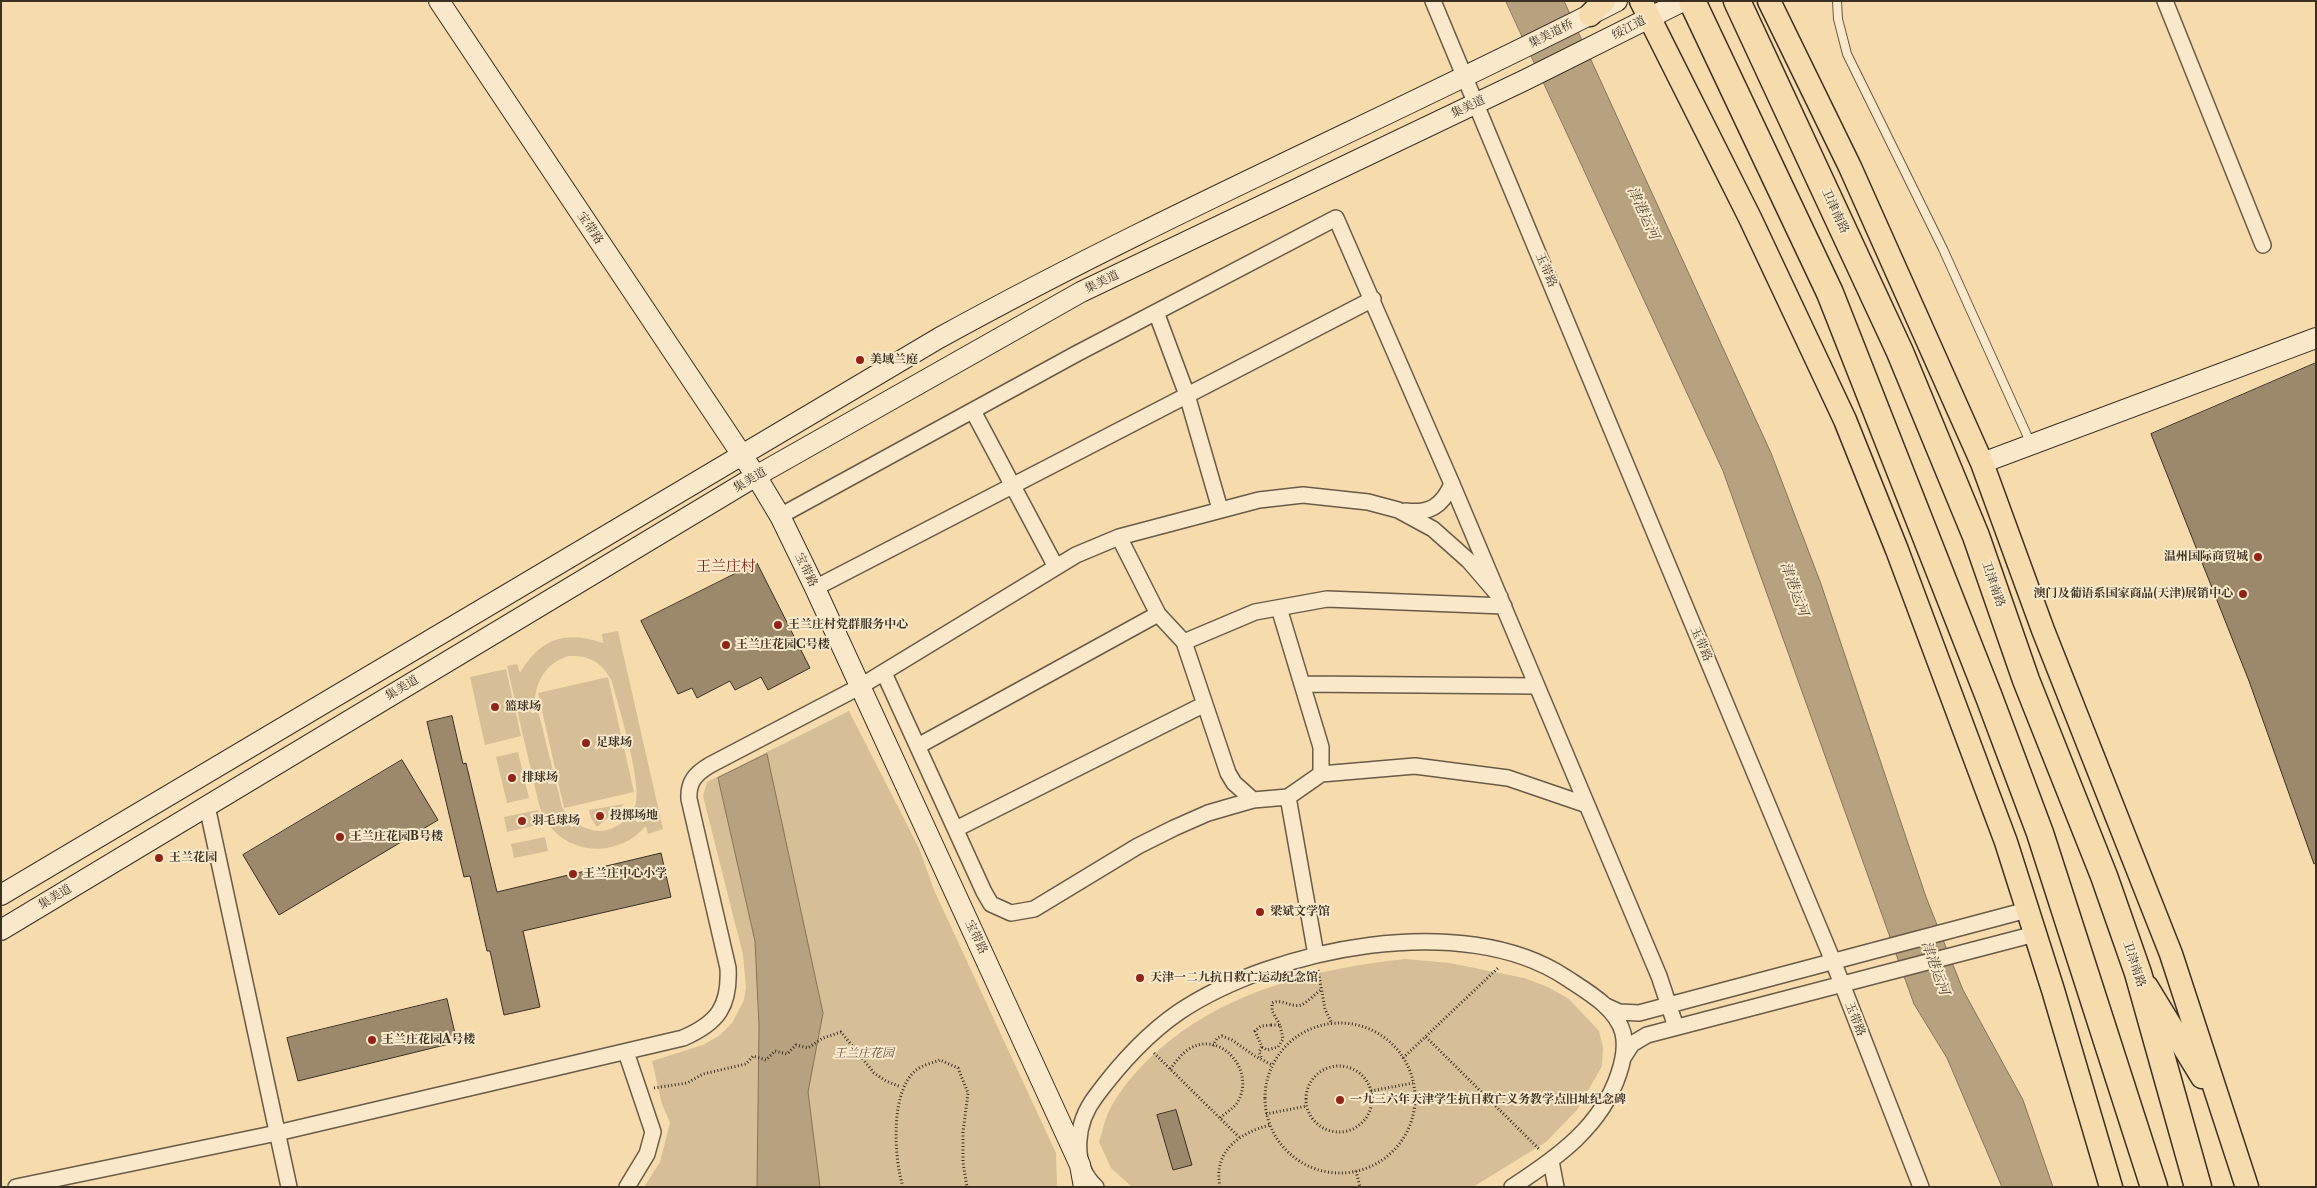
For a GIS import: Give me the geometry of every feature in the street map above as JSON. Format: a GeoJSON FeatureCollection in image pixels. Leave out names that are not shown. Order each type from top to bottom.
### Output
{"type":"FeatureCollection","features":[{"type":"Feature","properties":{"kind":"highway"},"geometry":{"type":"LineString","coordinates":[[1692,1],[1830,293],[1932,553],[2040,833],[2154,1187]]}},
{"type":"Feature","properties":{"kind":"highway","name":"卫津南路"},"geometry":{"type":"LineString","coordinates":[[1737,1],[1900,352],[1976,536],[2026,680],[2104,876],[2138,973],[2198,1187]]}},
{"type":"Feature","properties":{"kind":"main road","name":"宝带路"},"geometry":{"type":"LineString","coordinates":[[439,1],[756,476],[780,516],[862,686],[1080,1165],[1084,1187]]}},
{"type":"Feature","properties":{"kind":"main road"},"geometry":{"type":"LineString","coordinates":[[1597,8],[1617,1]]}},
{"type":"Feature","properties":{"kind":"main road","name":"绥江道"},"geometry":{"type":"LineString","coordinates":[[1525,80],[1602,42],[1646,7],[1683,1]]}},
{"type":"Feature","properties":{"kind":"main road"},"geometry":{"type":"LineString","coordinates":[[1769,1],[1850,167],[1982,463],[2042,630],[2150,898],[2187,1000],[2247,1187]]}},
{"type":"Feature","properties":{"kind":"main road"},"geometry":{"type":"LineString","coordinates":[[1646,7],[1750,218],[1845,420],[1944,671],[2006,842],[2111,1187]]}},
{"type":"Feature","properties":{"kind":"main road","name":"集美道桥"},"geometry":{"type":"LineString","coordinates":[[1465,76],[1597,8]]}},
{"type":"Feature","properties":{"kind":"main road"},"geometry":{"type":"LineString","coordinates":[[1,895],[939,338],[1017,295],[1465,76]]}},
{"type":"Feature","properties":{"kind":"main road","name":"集美道"},"geometry":{"type":"LineString","coordinates":[[1,930],[756,476],[1081,292],[1525,80]]}},
{"type":"Feature","properties":{"kind":"main road"},"geometry":{"type":"LineString","coordinates":[[1982,463],[2316,338]]}},
{"type":"Feature","properties":{"kind":"main road"},"geometry":{"type":"LineString","coordinates":[[2138,973],[2220,1106]]}},
{"type":"Feature","properties":{"kind":"street","name":"玉带路"},"geometry":{"type":"LineString","coordinates":[[1433,1],[1842,984],[1921,1187]]}},
{"type":"Feature","properties":{"kind":"street"},"geometry":{"type":"LineString","coordinates":[[2165,1],[2263,245]]}},
{"type":"Feature","properties":{"kind":"street"},"geometry":{"type":"LineString","coordinates":[[780,516],[1156,312],[1336,218],[1373,299],[1452,484],[1659,976],[1676,1028]]}},
{"type":"Feature","properties":{"kind":"street"},"geometry":{"type":"LineString","coordinates":[[815,588],[1373,299]]}},
{"type":"Feature","properties":{"kind":"street"},"geometry":{"type":"LineString","coordinates":[[1156,312],[1187,395],[1220,509]]}},
{"type":"Feature","properties":{"kind":"street"},"geometry":{"type":"LineString","coordinates":[[973,411],[1014,484],[1056,567]]}},
{"type":"Feature","properties":{"kind":"street"},"geometry":{"type":"LineString","coordinates":[[16,1187],[277,1133],[626,1052],[683,1038],[700,1031],[713,1021],[727,998],[728,968],[689,800],[689,789],[692,780],[710,765],[862,686],[1076,555],[1119,537],[1259,500],[1303,495],[1368,502],[1419,513],[1438,506],[1452,484]]}},
{"type":"Feature","properties":{"kind":"street"},"geometry":{"type":"LineString","coordinates":[[1398,510],[1433,529],[1469,561],[1502,602]]}},
{"type":"Feature","properties":{"kind":"street"},"geometry":{"type":"LineString","coordinates":[[1119,537],[1158,614],[1184,642],[1203,704],[1228,773],[1234,783],[1253,800]]}},
{"type":"Feature","properties":{"kind":"street"},"geometry":{"type":"LineString","coordinates":[[1184,642],[1255,612],[1327,599],[1502,602]]}},
{"type":"Feature","properties":{"kind":"street"},"geometry":{"type":"LineString","coordinates":[[1279,608],[1321,747],[1321,774]]}},
{"type":"Feature","properties":{"kind":"street"},"geometry":{"type":"LineString","coordinates":[[918,746],[1158,614]]}},
{"type":"Feature","properties":{"kind":"street"},"geometry":{"type":"LineString","coordinates":[[884,673],[984,892],[991,904],[1011,913],[1022,913],[1034,909],[1138,846],[1174,828],[1208,813],[1253,800],[1288,797],[1321,774],[1415,766],[1508,778],[1587,805]]}},
{"type":"Feature","properties":{"kind":"street"},"geometry":{"type":"LineString","coordinates":[[1302,684],[1537,686]]}},
{"type":"Feature","properties":{"kind":"street"},"geometry":{"type":"LineString","coordinates":[[956,829],[1203,704]]}},
{"type":"Feature","properties":{"kind":"street"},"geometry":{"type":"LineString","coordinates":[[1288,797],[1316,955]]}},
{"type":"Feature","properties":{"kind":"street"},"geometry":{"type":"LineString","coordinates":[[207,806],[289,1187]]}},
{"type":"Feature","properties":{"kind":"street"},"geometry":{"type":"LineString","coordinates":[[1602,1004],[1619,1012],[1639,1013],[2027,910]]}},
{"type":"Feature","properties":{"kind":"street"},"geometry":{"type":"LineString","coordinates":[[1622,1060],[1632,1044],[1640,1038],[1975,948],[2035,934]]}},
{"type":"Feature","properties":{"kind":"street"},"geometry":{"type":"LineString","coordinates":[[1096,1187],[1080,1165],[1080,1130],[1084,1116],[1100,1090],[1143,1042],[1179,1013],[1223,987],[1277,965],[1316,955],[1374,945],[1418,942],[1460,944],[1513,953],[1560,974],[1602,1004],[1614,1016],[1622,1030],[1624,1039],[1622,1060],[1615,1085],[1599,1112],[1576,1139],[1551,1161],[1512,1187]]}},
{"type":"Feature","properties":{"kind":"street"},"geometry":{"type":"LineString","coordinates":[[626,1052],[641,1090],[653,1132],[652,1142],[627,1187]]}},
{"type":"Feature","properties":{"kind":"street"},"geometry":{"type":"LineString","coordinates":[[1551,1161],[1556,1187]]}},
{"type":"Feature","properties":{"kind":"lane"},"geometry":{"type":"LineString","coordinates":[[1837,1],[1838,19],[1847,54],[1943,249],[2031,444]]}},
{"type":"Feature","properties":{"kind":"path"},"geometry":{"type":"LineString","coordinates":[[1403,1058],[1513,953]]}},
{"type":"Feature","properties":{"kind":"path"},"geometry":{"type":"LineString","coordinates":[[1316,955],[1325,1009],[1332,1024]]}},
{"type":"Feature","properties":{"kind":"path"},"geometry":{"type":"LineString","coordinates":[[1280,1025],[1261,1026],[1255,1031],[1262,1047],[1267,1050],[1278,1047],[1283,1039],[1280,1025],[1272,1011],[1272,1004],[1279,1001],[1296,1005],[1302,1004],[1322,989]]}},
{"type":"Feature","properties":{"kind":"path"},"geometry":{"type":"LineString","coordinates":[[1332,1024],[1352,1024],[1372,1030],[1388,1040],[1403,1058],[1413,1084],[1414,1109],[1404,1136],[1385,1157],[1369,1167],[1356,1171],[1331,1172],[1304,1164],[1281,1145],[1266,1114],[1265,1088],[1272,1065],[1281,1051],[1295,1038],[1313,1028],[1332,1024]]}},
{"type":"Feature","properties":{"kind":"path"},"geometry":{"type":"LineString","coordinates":[[641,1090],[687,1083],[703,1074],[746,1064],[753,1056],[766,1060],[775,1051],[787,1054],[796,1045],[808,1048],[823,1038],[841,1032],[874,1073],[886,1081],[901,1087]]}},
{"type":"Feature","properties":{"kind":"path"},"geometry":{"type":"LineString","coordinates":[[1213,1046],[1217,1038],[1222,1036],[1272,1065]]}},
{"type":"Feature","properties":{"kind":"path"},"geometry":{"type":"LineString","coordinates":[[1426,1036],[1551,1161]]}},
{"type":"Feature","properties":{"kind":"path"},"geometry":{"type":"LineString","coordinates":[[1143,1042],[1239,1137]]}},
{"type":"Feature","properties":{"kind":"path"},"geometry":{"type":"LineString","coordinates":[[1170,1069],[1188,1050],[1202,1045],[1225,1050],[1234,1057],[1243,1080],[1237,1104],[1220,1118]]}},
{"type":"Feature","properties":{"kind":"path"},"geometry":{"type":"LineString","coordinates":[[1262,1047],[1260,1052],[1262,1059]]}},
{"type":"Feature","properties":{"kind":"path"},"geometry":{"type":"LineString","coordinates":[[902,1187],[896,1145],[898,1111],[901,1097],[907,1081],[916,1070],[940,1060],[958,1068],[964,1078],[968,1093],[963,1132],[963,1164],[967,1187]]}},
{"type":"Feature","properties":{"kind":"path"},"geometry":{"type":"LineString","coordinates":[[1334,1066],[1356,1071],[1364,1078],[1371,1091],[1372,1105],[1367,1117],[1358,1126],[1345,1132],[1331,1131],[1319,1125],[1310,1115],[1307,1106],[1306,1095],[1311,1082],[1318,1073],[1334,1066]]}},
{"type":"Feature","properties":{"kind":"path"},"geometry":{"type":"LineString","coordinates":[[1371,1091],[1413,1084]]}},
{"type":"Feature","properties":{"kind":"path"},"geometry":{"type":"LineString","coordinates":[[1266,1114],[1307,1106]]}},
{"type":"Feature","properties":{"kind":"path"},"geometry":{"type":"LineString","coordinates":[[1220,1187],[1220,1172],[1224,1155],[1239,1137],[1250,1131],[1270,1125]]}},
{"type":"Feature","properties":{"kind":"path"},"geometry":{"type":"LineString","coordinates":[[1356,1171],[1360,1187]]}},
{"type":"Feature","properties":{"kind":"green space"},"geometry":{"type":"Polygon","coordinates":[[[618,631],[663,829],[648,834],[646,826],[633,838],[618,845],[602,849],[586,848],[571,843],[558,834],[547,821],[539,805],[507,666],[517,664],[520,673],[536,652],[555,640],[577,637],[603,643],[602,634],[618,631]],[[569,656],[555,662],[545,672],[538,684],[535,699],[562,807],[569,817],[582,827],[599,831],[611,829],[627,818],[634,808],[637,792],[632,761],[612,682],[600,665],[589,659],[569,656]]]}},
{"type":"Feature","properties":{"kind":"green space","name":"篮球场"},"geometry":{"type":"Polygon","coordinates":[[[506,669],[521,736],[485,745],[470,677],[506,669]]]}},
{"type":"Feature","properties":{"kind":"green space","name":"足球场"},"geometry":{"type":"Polygon","coordinates":[[[608,677],[634,792],[564,808],[538,693],[608,677]]]}},
{"type":"Feature","properties":{"kind":"green space","name":"王兰庄花园"},"geometry":{"type":"Polygon","coordinates":[[[849,711],[919,848],[934,890],[1056,1153],[1057,1187],[644,1187],[660,1162],[670,1123],[662,1104],[652,1061],[703,1045],[720,1035],[732,1023],[744,1000],[746,988],[743,955],[703,796],[707,782],[849,711]]]}},
{"type":"Feature","properties":{"kind":"green space","name":"排球场"},"geometry":{"type":"Polygon","coordinates":[[[518,752],[529,798],[507,803],[496,757],[518,752]]]}},
{"type":"Feature","properties":{"kind":"green space","name":"投掷场地"},"geometry":{"type":"Polygon","coordinates":[[[624,804],[597,827],[591,818],[589,810],[624,804]]]}},
{"type":"Feature","properties":{"kind":"green space","name":"羽毛球场"},"geometry":{"type":"Polygon","coordinates":[[[538,810],[541,824],[507,832],[504,817],[538,810]]]}},
{"type":"Feature","properties":{"kind":"green space","name":"羽毛球场"},"geometry":{"type":"Polygon","coordinates":[[[545,837],[548,851],[514,858],[511,844],[545,837]]]}},
{"type":"Feature","properties":{"kind":"green space"},"geometry":{"type":"Polygon","coordinates":[[[1405,959],[1450,963],[1524,978],[1548,987],[1569,999],[1599,1031],[1603,1047],[1602,1066],[1577,1110],[1546,1142],[1473,1187],[1132,1187],[1111,1168],[1099,1142],[1108,1113],[1117,1096],[1134,1074],[1154,1054],[1181,1032],[1210,1014],[1240,999],[1271,987],[1337,969],[1405,959]]]}},
{"type":"Feature","properties":{"kind":"water","name":"津港运河"},"geometry":{"type":"Polygon","coordinates":[[[1506,1],[1564,1],[1771,453],[1821,584],[1926,897],[1963,990],[2023,1100],[2053,1187],[2002,1187],[1947,1058],[1914,1004],[1723,471],[1506,1]]]}},
{"type":"Feature","properties":{"kind":"water"},"geometry":{"type":"Polygon","coordinates":[[[767,754],[823,1013],[808,1092],[820,1187],[757,1187],[759,1026],[755,941],[718,778],[767,754]]]}},
{"type":"Feature","properties":{"kind":"building","name":"温州国际商贸城"},"geometry":{"type":"Polygon","coordinates":[[[2316,363],[2316,863],[2314,864],[2249,681],[2151,434],[2316,363]]]}},
{"type":"Feature","properties":{"kind":"building","name":"王兰庄花园C号楼"},"geometry":{"type":"Polygon","coordinates":[[[757,563],[810,668],[768,690],[761,677],[735,690],[730,681],[697,698],[692,688],[678,694],[641,621],[757,563]]]}},
{"type":"Feature","properties":{"kind":"building"},"geometry":{"type":"Polygon","coordinates":[[[452,716],[463,764],[466,763],[497,892],[661,853],[671,897],[523,931],[540,1007],[504,1015],[490,951],[487,951],[470,876],[464,877],[427,722],[452,716]]]}},
{"type":"Feature","properties":{"kind":"building","name":"王兰庄花园B号楼"},"geometry":{"type":"Polygon","coordinates":[[[402,760],[438,820],[279,915],[243,855],[402,760]]]}},
{"type":"Feature","properties":{"kind":"building","name":"王兰庄花园A号楼"},"geometry":{"type":"Polygon","coordinates":[[[447,999],[457,1042],[298,1081],[287,1038],[447,999]]]}},
{"type":"Feature","properties":{"kind":"building"},"geometry":{"type":"Polygon","coordinates":[[[1176,1110],[1192,1165],[1173,1170],[1157,1115],[1176,1110]]]}},
{"type":"Feature","properties":{"kind":"place","name":"美域兰庭"},"geometry":{"type":"Point","coordinates":[860,360]}},
{"type":"Feature","properties":{"kind":"place","name":"温州国际商贸城"},"geometry":{"type":"Point","coordinates":[2258,557]}},
{"type":"Feature","properties":{"kind":"place","name":"澳门及葡语系国家商品(天津)展销中心"},"geometry":{"type":"Point","coordinates":[2243,594]}},
{"type":"Feature","properties":{"kind":"place","name":"王兰庄村党群服务中心"},"geometry":{"type":"Point","coordinates":[778,625]}},
{"type":"Feature","properties":{"kind":"place","name":"王兰庄花园C号楼"},"geometry":{"type":"Point","coordinates":[726,645]}},
{"type":"Feature","properties":{"kind":"place","name":"篮球场"},"geometry":{"type":"Point","coordinates":[495,707]}},
{"type":"Feature","properties":{"kind":"place","name":"足球场"},"geometry":{"type":"Point","coordinates":[586,743]}},
{"type":"Feature","properties":{"kind":"place","name":"排球场"},"geometry":{"type":"Point","coordinates":[512,778]}},
{"type":"Feature","properties":{"kind":"place","name":"投掷场地"},"geometry":{"type":"Point","coordinates":[600,816]}},
{"type":"Feature","properties":{"kind":"place","name":"羽毛球场"},"geometry":{"type":"Point","coordinates":[522,821]}},
{"type":"Feature","properties":{"kind":"place","name":"王兰庄花园B号楼"},"geometry":{"type":"Point","coordinates":[340,837]}},
{"type":"Feature","properties":{"kind":"place","name":"王兰花园"},"geometry":{"type":"Point","coordinates":[159,858]}},
{"type":"Feature","properties":{"kind":"place","name":"王兰庄中心小学"},"geometry":{"type":"Point","coordinates":[573,874]}},
{"type":"Feature","properties":{"kind":"place","name":"梁斌文学馆"},"geometry":{"type":"Point","coordinates":[1260,912]}},
{"type":"Feature","properties":{"kind":"place","name":"天津一二九抗日救亡运动纪念馆"},"geometry":{"type":"Point","coordinates":[1140,978]}},
{"type":"Feature","properties":{"kind":"place","name":"王兰庄花园A号楼"},"geometry":{"type":"Point","coordinates":[372,1040]}},
{"type":"Feature","properties":{"kind":"place","name":"一九三六年天津学生抗日救亡义务教学点旧址纪念碑"},"geometry":{"type":"Point","coordinates":[1340,1100]}},
{"type":"Feature","properties":{"kind":"district","name":"王兰庄村"},"geometry":{"type":"Point","coordinates":[726,567]}}]}
